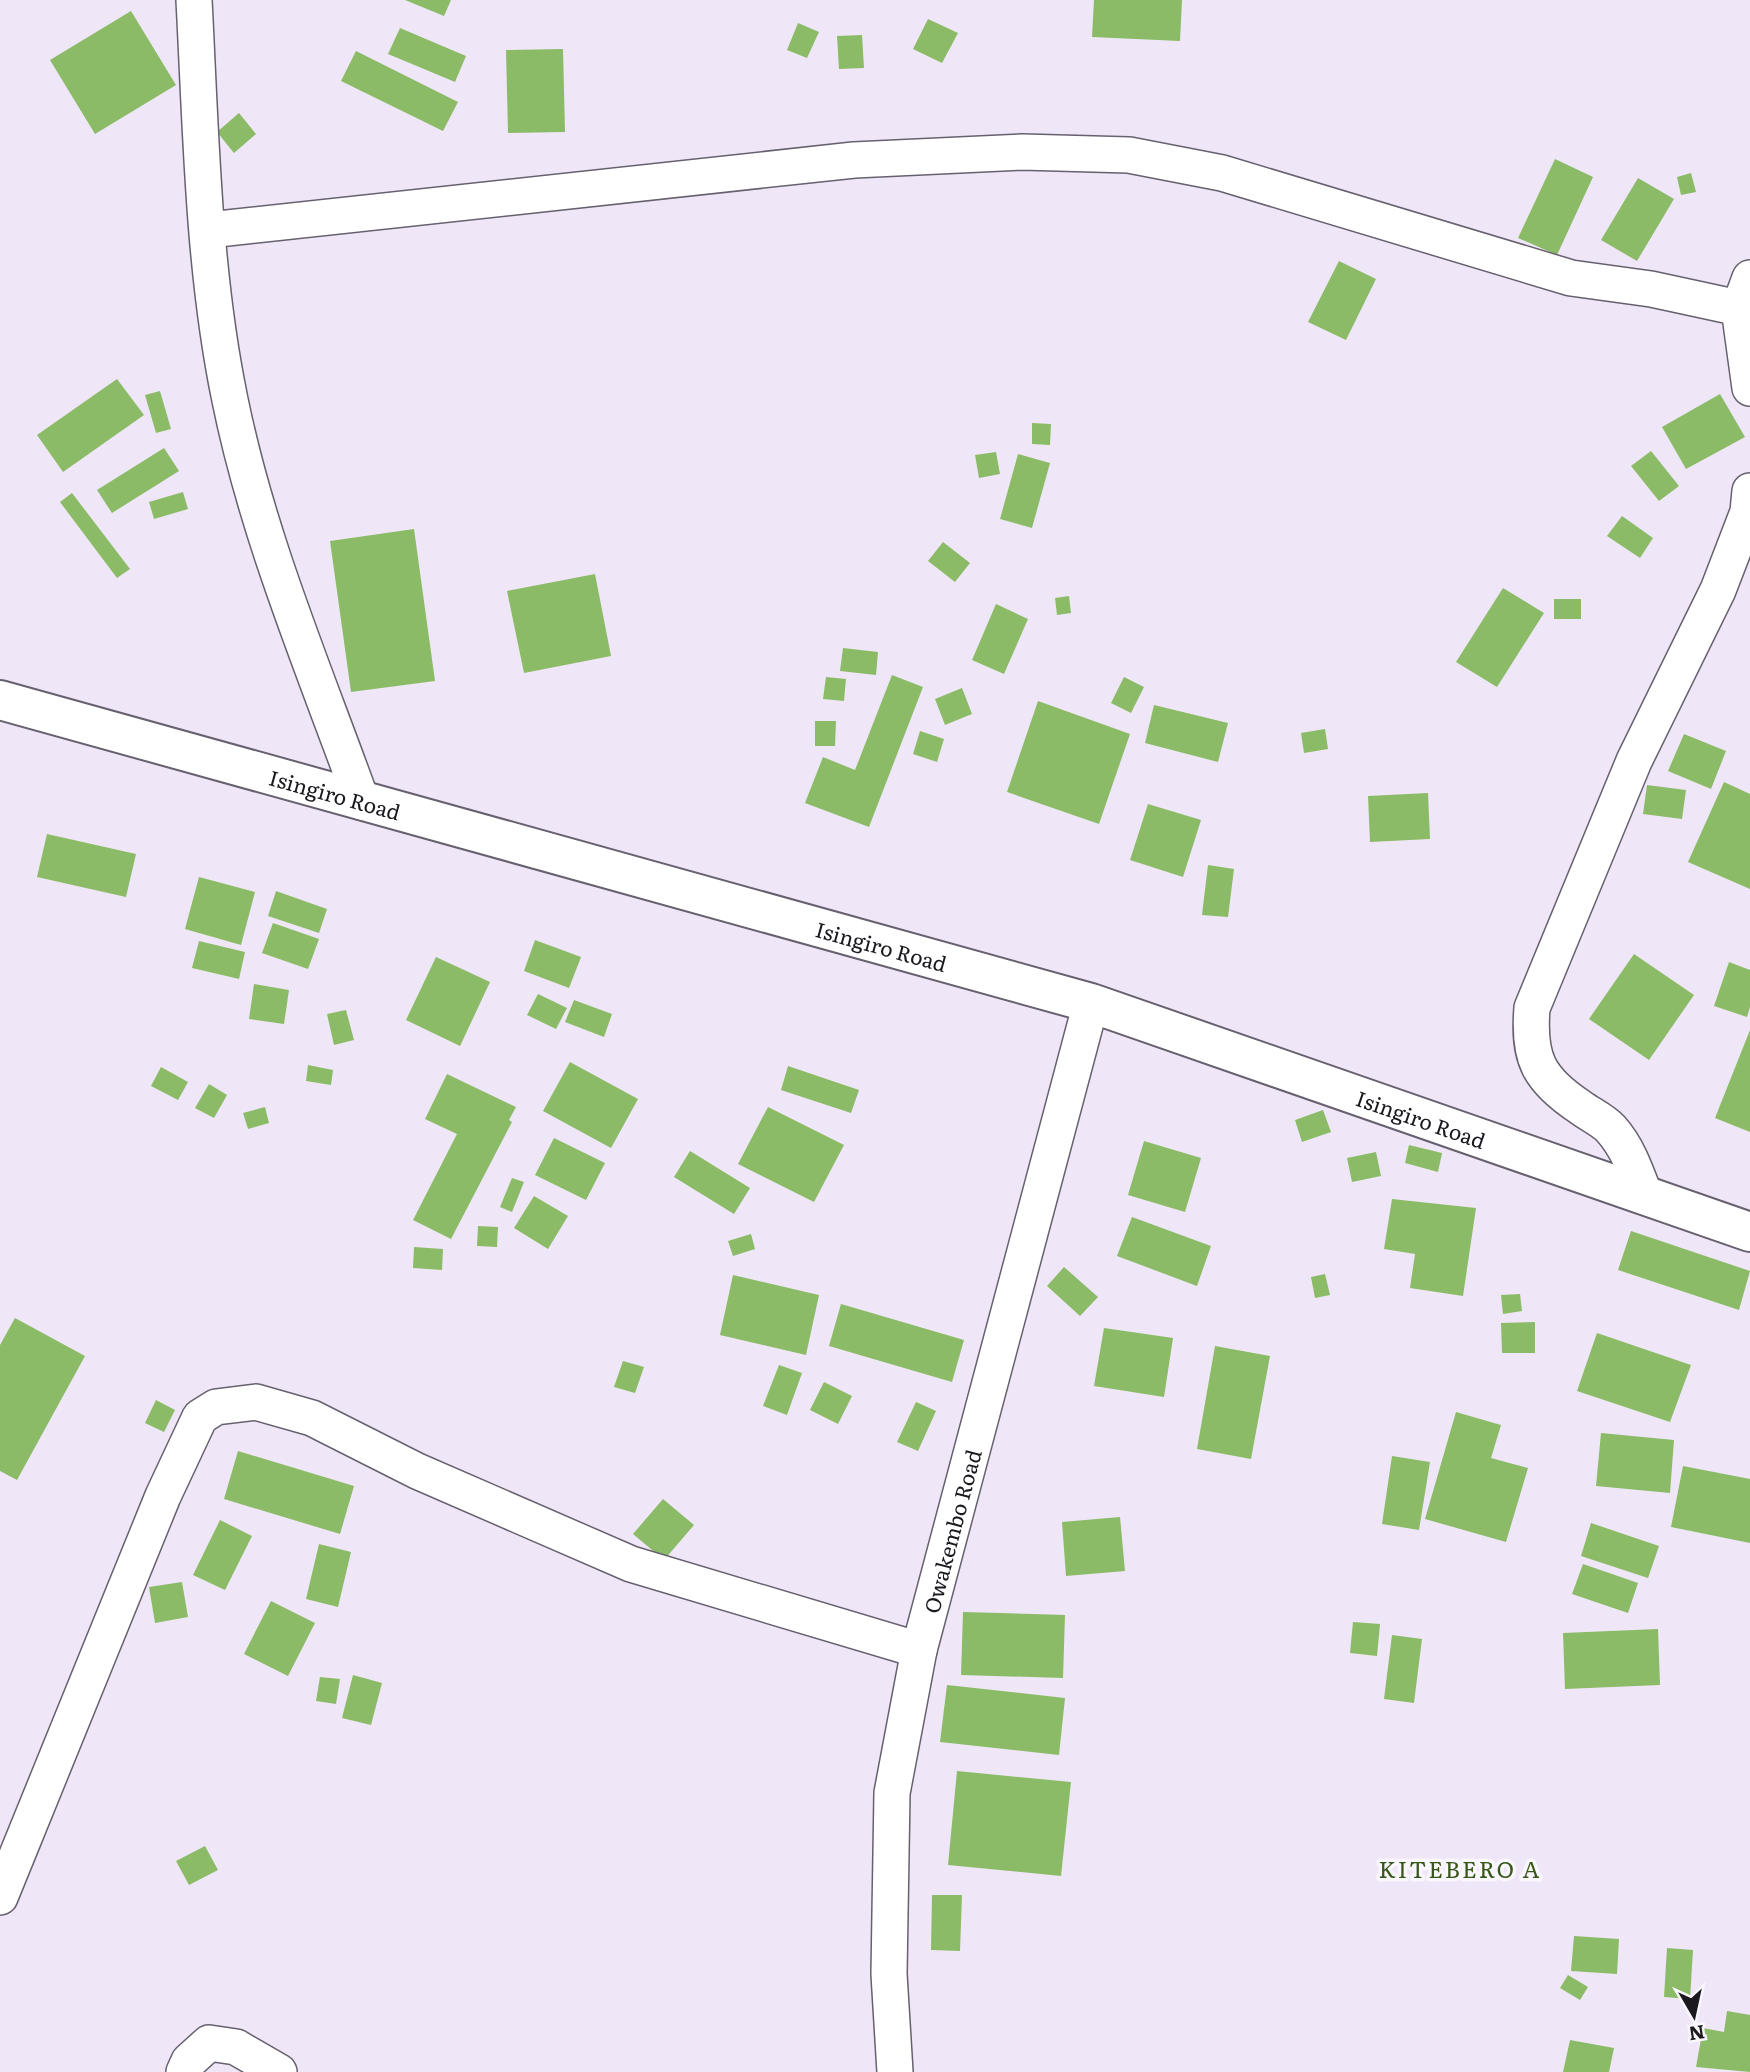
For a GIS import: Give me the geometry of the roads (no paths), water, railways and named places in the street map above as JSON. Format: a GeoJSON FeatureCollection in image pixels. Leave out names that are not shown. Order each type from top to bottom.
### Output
{"type":"FeatureCollection","features":[{"type":"Feature","properties":{"kind":"main road","name":"Isingiro Road"},"geometry":{"type":"LineString","coordinates":[[0,700],[1091,1003],[1750,1232]]}},
{"type":"Feature","properties":{"kind":"street"},"geometry":{"type":"LineString","coordinates":[[194,0],[217,320],[230,401],[263,532],[362,802]]}},
{"type":"Feature","properties":{"kind":"street"},"geometry":{"type":"LineString","coordinates":[[209,230],[854,160],[1022,152],[1129,155],[1222,173],[1572,278],[1651,289],[1744,293],[1750,388]]}},
{"type":"Feature","properties":{"kind":"street"},"geometry":{"type":"LineString","coordinates":[[1645,1196],[1627,1151],[1609,1127],[1554,1090],[1535,1063],[1530,1035],[1532,1008],[1634,761],[1718,590],[1748,512],[1750,491]]}},
{"type":"Feature","properties":{"kind":"street","name":"Owakembo Road"},"geometry":{"type":"LineString","coordinates":[[895,2072],[889,1974],[892,1793],[919,1650],[1091,1003]]}},
{"type":"Feature","properties":{"kind":"street"},"geometry":{"type":"LineString","coordinates":[[0,1897],[163,1496],[200,1417],[216,1406],[256,1402],[312,1418],[418,1471],[631,1564],[919,1650]]}},
{"type":"Feature","properties":{"kind":"street"},"geometry":{"type":"LineString","coordinates":[[184,2072],[189,2062],[209,2043],[236,2047],[279,2072]]}},
{"type":"Feature","properties":{"kind":"district","name":"KITEBERO A"},"geometry":{"type":"Point","coordinates":[1460,1868]}}]}
